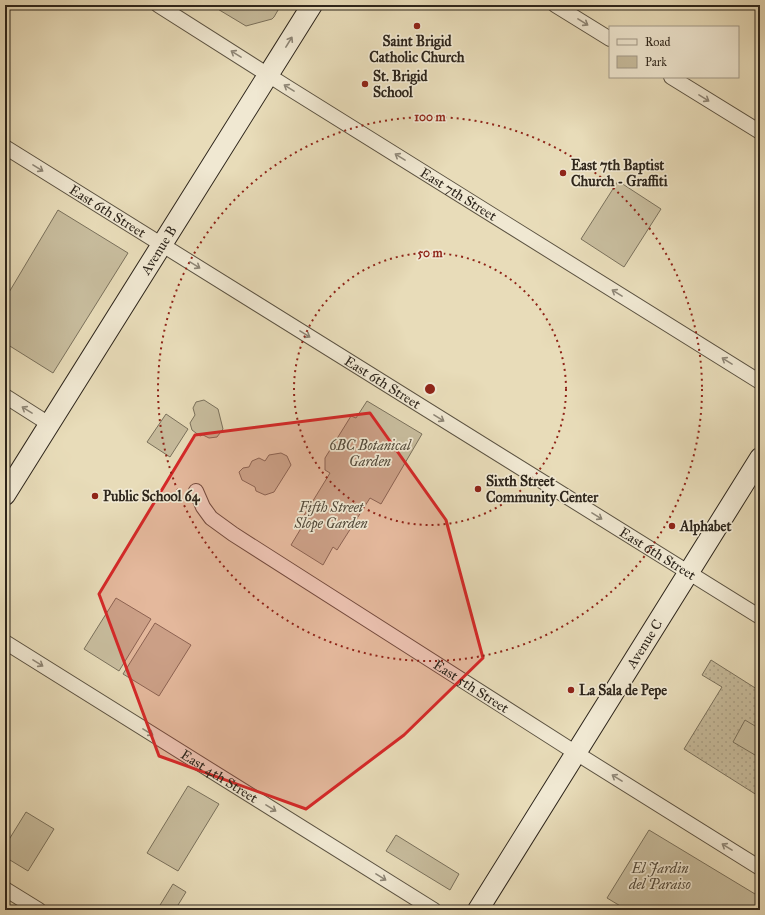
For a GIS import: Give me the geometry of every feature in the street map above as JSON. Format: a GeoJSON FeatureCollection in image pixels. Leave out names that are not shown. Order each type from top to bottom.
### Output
{"type":"FeatureCollection","features":[{"type":"Feature","properties":{"kind":"street","name":"East 7th Street"},"geometry":{"type":"LineString","coordinates":[[158,5],[760,382]]}},
{"type":"Feature","properties":{"kind":"street","name":"Avenue B"},"geometry":{"type":"LineString","coordinates":[[5,495],[312,5]]}},
{"type":"Feature","properties":{"kind":"street"},"geometry":{"type":"LineString","coordinates":[[555,5],[609,38]]}},
{"type":"Feature","properties":{"kind":"street"},"geometry":{"type":"LineString","coordinates":[[673,78],[760,132]]}},
{"type":"Feature","properties":{"kind":"street","name":"East 6th Street"},"geometry":{"type":"LineString","coordinates":[[5,147],[760,617]]}},
{"type":"Feature","properties":{"kind":"street"},"geometry":{"type":"LineString","coordinates":[[5,396],[49,424]]}},
{"type":"Feature","properties":{"kind":"street","name":"Avenue C"},"geometry":{"type":"LineString","coordinates":[[478,910],[760,458]]}},
{"type":"Feature","properties":{"kind":"street","name":"East 5th Street"},"geometry":{"type":"LineString","coordinates":[[196,491],[210,518],[233,534],[576,753],[760,868]]}},
{"type":"Feature","properties":{"kind":"street","name":"East 4th Street"},"geometry":{"type":"LineString","coordinates":[[5,642],[434,910]]}},
{"type":"Feature","properties":{"kind":"street"},"geometry":{"type":"LineString","coordinates":[[5,889],[39,910]]}},
{"type":"Feature","properties":{"kind":"highlighted area"},"geometry":{"type":"Polygon","coordinates":[[[370,413],[446,520],[483,658],[404,735],[306,809],[159,756],[99,594],[195,435],[370,413]]]}},
{"type":"Feature","properties":{"kind":"green space"},"geometry":{"type":"Polygon","coordinates":[[[211,5],[281,5],[272,19],[246,26],[211,5]]]}},
{"type":"Feature","properties":{"kind":"green space"},"geometry":{"type":"Polygon","coordinates":[[[618,181],[661,209],[624,267],[581,239],[618,181]]]}},
{"type":"Feature","properties":{"kind":"green space"},"geometry":{"type":"Polygon","coordinates":[[[58,210],[128,253],[53,373],[5,343],[5,299],[58,210]]]}},
{"type":"Feature","properties":{"kind":"green space"},"geometry":{"type":"Polygon","coordinates":[[[204,400],[218,409],[223,429],[217,437],[209,438],[203,435],[200,436],[192,430],[190,423],[195,415],[193,408],[196,402],[204,400]]]}},
{"type":"Feature","properties":{"kind":"green space","name":"6BC Botanical Garden"},"geometry":{"type":"Polygon","coordinates":[[[367,401],[422,434],[381,504],[370,498],[337,550],[333,547],[323,565],[291,545],[300,530],[300,522],[330,473],[325,470],[325,458],[351,416],[356,418],[367,401]]]}},
{"type":"Feature","properties":{"kind":"green space"},"geometry":{"type":"Polygon","coordinates":[[[166,414],[188,429],[170,457],[147,442],[166,414]]]}},
{"type":"Feature","properties":{"kind":"green space"},"geometry":{"type":"Polygon","coordinates":[[[281,453],[287,456],[291,465],[274,492],[265,495],[256,491],[255,487],[242,480],[239,472],[243,468],[249,467],[252,461],[259,458],[265,461],[269,455],[281,453]]]}},
{"type":"Feature","properties":{"kind":"green space"},"geometry":{"type":"Polygon","coordinates":[[[116,598],[151,619],[119,671],[84,649],[116,598]]]}},
{"type":"Feature","properties":{"kind":"green space"},"geometry":{"type":"Polygon","coordinates":[[[155,623],[191,645],[159,696],[123,674],[155,623]]]}},
{"type":"Feature","properties":{"kind":"green space"},"geometry":{"type":"Polygon","coordinates":[[[711,660],[760,691],[760,797],[684,749],[722,687],[702,675],[711,660]]]}},
{"type":"Feature","properties":{"kind":"green space"},"geometry":{"type":"Polygon","coordinates":[[[745,720],[760,729],[760,745],[755,755],[733,742],[745,720]]]}},
{"type":"Feature","properties":{"kind":"green space"},"geometry":{"type":"Polygon","coordinates":[[[188,786],[219,804],[178,871],[147,853],[188,786]]]}},
{"type":"Feature","properties":{"kind":"green space"},"geometry":{"type":"Polygon","coordinates":[[[26,812],[54,829],[28,871],[5,857],[5,846],[26,812]]]}},
{"type":"Feature","properties":{"kind":"green space","name":"El Jardin del Paraiso"},"geometry":{"type":"Polygon","coordinates":[[[649,830],[760,897],[760,910],[627,910],[607,898],[649,830]]]}},
{"type":"Feature","properties":{"kind":"green space"},"geometry":{"type":"Polygon","coordinates":[[[396,835],[459,874],[450,890],[386,851],[396,835]]]}},
{"type":"Feature","properties":{"kind":"green space"},"geometry":{"type":"Polygon","coordinates":[[[173,884],[186,892],[175,910],[157,910],[173,884]]]}},
{"type":"Feature","properties":{"kind":"place","name":"Saint Brigid Catholic Church"},"geometry":{"type":"Point","coordinates":[417,26]}},
{"type":"Feature","properties":{"kind":"place","name":"St. Brigid School"},"geometry":{"type":"Point","coordinates":[365,84]}},
{"type":"Feature","properties":{"kind":"place","name":"East 7th Baptist Church - Graffiti"},"geometry":{"type":"Point","coordinates":[563,173]}},
{"type":"Feature","properties":{"kind":"place","name":"Sixth Street Community Center"},"geometry":{"type":"Point","coordinates":[478,489]}},
{"type":"Feature","properties":{"kind":"place","name":"Public School 64"},"geometry":{"type":"Point","coordinates":[95,496]}},
{"type":"Feature","properties":{"kind":"place","name":"Alphabet"},"geometry":{"type":"Point","coordinates":[672,526]}},
{"type":"Feature","properties":{"kind":"place","name":"La Sala de Pepe"},"geometry":{"type":"Point","coordinates":[571,690]}},
{"type":"Feature","properties":{"kind":"park label","name":"Fifth Street Slope Garden"},"geometry":{"type":"Point","coordinates":[331,516]}}]}
